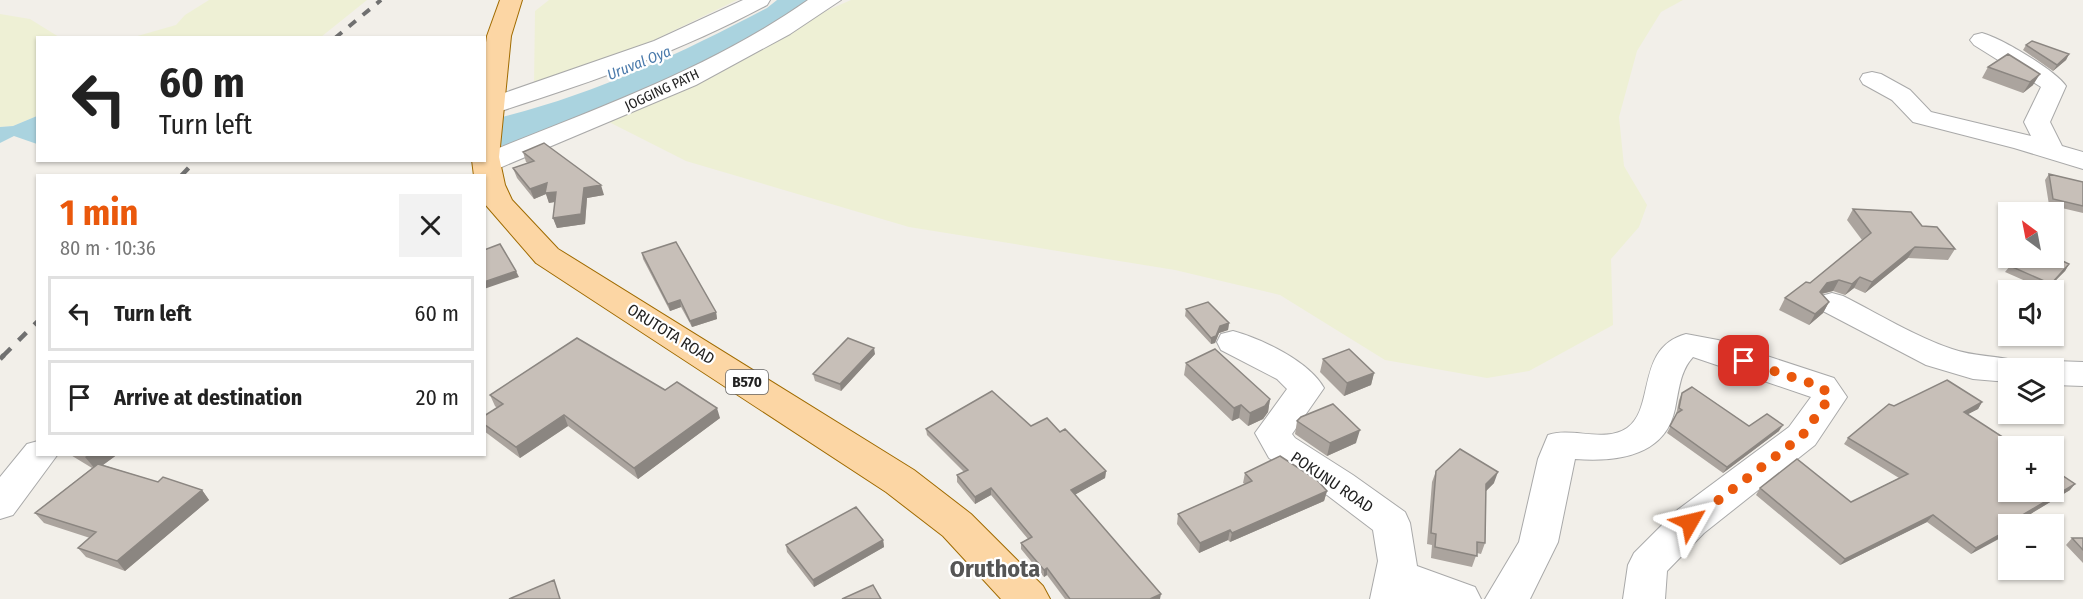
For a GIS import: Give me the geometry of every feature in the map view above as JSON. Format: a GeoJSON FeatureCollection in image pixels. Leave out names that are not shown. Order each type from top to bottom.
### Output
{"type":"FeatureCollection","features":[{"type":"Feature","properties":{"kind":"main road"},"geometry":{"type":"LineString","coordinates":[[486,168],[499,36],[511,0]]}},
{"type":"Feature","properties":{"kind":"main road","name":"ORUTOTA ROAD"},"geometry":{"type":"LineString","coordinates":[[486,168],[494,194],[507,212],[547,256],[900,481],[957,525],[1028,599]]}},
{"type":"Feature","properties":{"kind":"street"},"geometry":{"type":"LineString","coordinates":[[491,109],[584,76],[681,36],[759,0]]}},
{"type":"Feature","properties":{"kind":"street","name":"JOGGING PATH"},"geometry":{"type":"LineString","coordinates":[[486,168],[687,80],[782,29],[816,5],[830,0]]}},
{"type":"Feature","properties":{"kind":"street"},"geometry":{"type":"LineString","coordinates":[[1982,40],[2001,55],[2045,75],[2054,86],[2037,122],[2051,151]]}},
{"type":"Feature","properties":{"kind":"street"},"geometry":{"type":"LineString","coordinates":[[1872,79],[1900,95],[1922,117],[2083,161]]}},
{"type":"Feature","properties":{"kind":"street"},"geometry":{"type":"LineString","coordinates":[[1832,303],[1938,357],[1973,367],[1998,369]]}},
{"type":"Feature","properties":{"kind":"street","name":"POKUNU ROAD"},"geometry":{"type":"LineString","coordinates":[[1233,342],[1288,371],[1307,388],[1274,433],[1282,448],[1340,485],[1391,523],[1398,561],[1394,587]]}},
{"type":"Feature","properties":{"kind":"street"},"geometry":{"type":"LineString","coordinates":[[1506,599],[1519,584],[1540,543],[1554,461],[1561,444],[1601,448],[1641,437],[1655,419],[1665,370],[1674,354],[1686,345],[1706,348],[1822,387],[1830,397],[1802,436],[1690,522],[1647,564],[1644,599]]}},
{"type":"Feature","properties":{"kind":"street"},"geometry":{"type":"LineString","coordinates":[[2064,373],[2083,374]]}},
{"type":"Feature","properties":{"kind":"street"},"geometry":{"type":"LineString","coordinates":[[0,504],[38,456]]}},
{"type":"Feature","properties":{"kind":"street"},"geometry":{"type":"LineString","coordinates":[[1394,587],[1460,599]]}},
{"type":"Feature","properties":{"kind":"green space"},"geometry":{"type":"Polygon","coordinates":[[[209,0],[367,0],[322,36],[138,36],[176,25],[185,15],[209,0]]]}},
{"type":"Feature","properties":{"kind":"green space"},"geometry":{"type":"Polygon","coordinates":[[[549,0],[737,0],[652,41],[534,86],[535,11],[549,0]]]}},
{"type":"Feature","properties":{"kind":"green space"},"geometry":{"type":"Polygon","coordinates":[[[851,0],[1683,0],[1661,12],[1637,51],[1619,117],[1624,166],[1647,205],[1639,227],[1611,259],[1613,325],[1529,371],[1487,378],[1385,360],[1280,295],[1175,270],[909,227],[686,161],[607,121],[812,17],[851,0]]]}},
{"type":"Feature","properties":{"kind":"green space"},"geometry":{"type":"Polygon","coordinates":[[[0,14],[30,19],[57,36],[36,36],[36,116],[13,126],[0,127],[0,14]]]}},
{"type":"Feature","properties":{"kind":"water"},"geometry":{"type":"Polygon","coordinates":[[[777,0],[811,0],[762,31],[684,71],[546,131],[486,150],[486,121],[557,101],[629,74],[767,8],[777,0]]]}},
{"type":"Feature","properties":{"kind":"water"},"geometry":{"type":"Polygon","coordinates":[[[36,116],[36,144],[14,136],[0,143],[0,127],[13,126],[36,116]]]}},
{"type":"Feature","properties":{"kind":"building"},"geometry":{"type":"Polygon","coordinates":[[[2032,41],[2069,54],[2057,65],[2026,45],[2032,41]]]}},
{"type":"Feature","properties":{"kind":"building"},"geometry":{"type":"Polygon","coordinates":[[[2008,54],[2040,74],[2030,82],[1988,67],[2008,54]]]}},
{"type":"Feature","properties":{"kind":"building"},"geometry":{"type":"Polygon","coordinates":[[[544,143],[601,185],[584,188],[581,214],[553,218],[556,192],[545,193],[547,183],[530,189],[513,168],[534,161],[523,152],[544,143]]]}},
{"type":"Feature","properties":{"kind":"building"},"geometry":{"type":"Polygon","coordinates":[[[2049,174],[2083,182],[2083,206],[2053,199],[2049,174]]]}},
{"type":"Feature","properties":{"kind":"building"},"geometry":{"type":"Polygon","coordinates":[[[1853,209],[1911,212],[1922,226],[1937,227],[1955,249],[1915,247],[1872,282],[1860,277],[1852,284],[1839,280],[1827,283],[1820,292],[1829,302],[1815,314],[1785,298],[1806,282],[1810,283],[1871,233],[1853,209]]]}},
{"type":"Feature","properties":{"kind":"building"},"geometry":{"type":"Polygon","coordinates":[[[676,242],[716,312],[690,321],[680,300],[668,304],[642,253],[676,242]]]}},
{"type":"Feature","properties":{"kind":"building"},"geometry":{"type":"Polygon","coordinates":[[[500,244],[516,271],[486,281],[486,249],[500,244]]]}},
{"type":"Feature","properties":{"kind":"building"},"geometry":{"type":"Polygon","coordinates":[[[2064,262],[2069,264],[2055,280],[2042,280],[2015,268],[2064,268],[2064,262]]]}},
{"type":"Feature","properties":{"kind":"building"},"geometry":{"type":"Polygon","coordinates":[[[1208,302],[1229,323],[1220,326],[1216,336],[1211,338],[1186,309],[1208,302]]]}},
{"type":"Feature","properties":{"kind":"building"},"geometry":{"type":"Polygon","coordinates":[[[577,338],[665,390],[677,382],[717,408],[634,468],[564,415],[516,447],[486,425],[486,415],[503,404],[490,395],[577,338]]]}},
{"type":"Feature","properties":{"kind":"building"},"geometry":{"type":"Polygon","coordinates":[[[848,338],[874,348],[840,384],[813,374],[848,338]]]}},
{"type":"Feature","properties":{"kind":"building"},"geometry":{"type":"Polygon","coordinates":[[[1215,349],[1270,399],[1265,406],[1250,413],[1241,405],[1234,408],[1186,363],[1215,349]]]}},
{"type":"Feature","properties":{"kind":"building"},"geometry":{"type":"Polygon","coordinates":[[[1349,349],[1374,373],[1347,383],[1323,359],[1349,349]]]}},
{"type":"Feature","properties":{"kind":"building"},"geometry":{"type":"Polygon","coordinates":[[[1947,380],[1982,402],[1964,412],[2001,436],[1998,436],[1998,502],[2044,502],[2024,514],[1998,514],[1998,536],[1976,548],[1933,515],[1845,559],[1760,488],[1797,459],[1851,502],[1908,474],[1848,438],[1889,404],[1894,406],[1947,380]]]}},
{"type":"Feature","properties":{"kind":"building"},"geometry":{"type":"Polygon","coordinates":[[[1692,387],[1749,426],[1767,414],[1783,425],[1727,467],[1670,426],[1677,413],[1682,410],[1679,408],[1682,393],[1692,387]]]}},
{"type":"Feature","properties":{"kind":"building"},"geometry":{"type":"Polygon","coordinates":[[[992,391],[1031,426],[1047,418],[1060,432],[1065,429],[1106,471],[1071,490],[1161,594],[1150,599],[1070,599],[1047,568],[1044,570],[1021,543],[1032,537],[991,488],[975,497],[957,475],[968,470],[926,429],[992,391]]]}},
{"type":"Feature","properties":{"kind":"building"},"geometry":{"type":"Polygon","coordinates":[[[1333,404],[1360,430],[1330,443],[1297,421],[1301,417],[1333,404]]]}},
{"type":"Feature","properties":{"kind":"building"},"geometry":{"type":"Polygon","coordinates":[[[1460,449],[1498,472],[1486,484],[1485,543],[1477,542],[1477,556],[1435,547],[1436,534],[1431,533],[1436,471],[1460,449]]]}},
{"type":"Feature","properties":{"kind":"building"},"geometry":{"type":"Polygon","coordinates":[[[1280,456],[1317,480],[1327,491],[1232,533],[1230,530],[1200,543],[1178,514],[1252,481],[1245,473],[1280,456]]]}},
{"type":"Feature","properties":{"kind":"building"},"geometry":{"type":"Polygon","coordinates":[[[98,464],[158,482],[163,477],[202,490],[117,561],[78,548],[96,532],[35,513],[98,464]]]}},
{"type":"Feature","properties":{"kind":"building"},"geometry":{"type":"Polygon","coordinates":[[[2064,477],[2075,484],[2064,490],[2064,477]]]}},
{"type":"Feature","properties":{"kind":"building"},"geometry":{"type":"Polygon","coordinates":[[[856,507],[883,540],[813,580],[786,545],[856,507]]]}},
{"type":"Feature","properties":{"kind":"building"},"geometry":{"type":"Polygon","coordinates":[[[2072,538],[2083,538],[2083,550],[2072,538]]]}},
{"type":"Feature","properties":{"kind":"building"},"geometry":{"type":"Polygon","coordinates":[[[554,580],[560,599],[509,599],[554,580]]]}},
{"type":"Feature","properties":{"kind":"building"},"geometry":{"type":"Polygon","coordinates":[[[873,585],[881,599],[842,599],[873,585]]]}},
{"type":"Feature","properties":{"kind":"railway"},"geometry":{"type":"LineString","coordinates":[[337,36],[381,0]]}},
{"type":"Feature","properties":{"kind":"railway"},"geometry":{"type":"LineString","coordinates":[[183,174],[194,162]]}},
{"type":"Feature","properties":{"kind":"railway"},"geometry":{"type":"LineString","coordinates":[[0,359],[36,323]]}},
{"type":"Feature","properties":{"kind":"district","name":"Oruthota"},"geometry":{"type":"Point","coordinates":[995,569]}},
{"type":"Feature","properties":{"kind":"route"},"geometry":{"type":"LineString","coordinates":[[1690,522],[1802,436],[1830,397],[1822,387],[1744,361]]}},
{"type":"Feature","properties":{"kind":"water label","name":"Uruval Oya"},"geometry":{"type":"Point","coordinates":[639,63]}}]}
